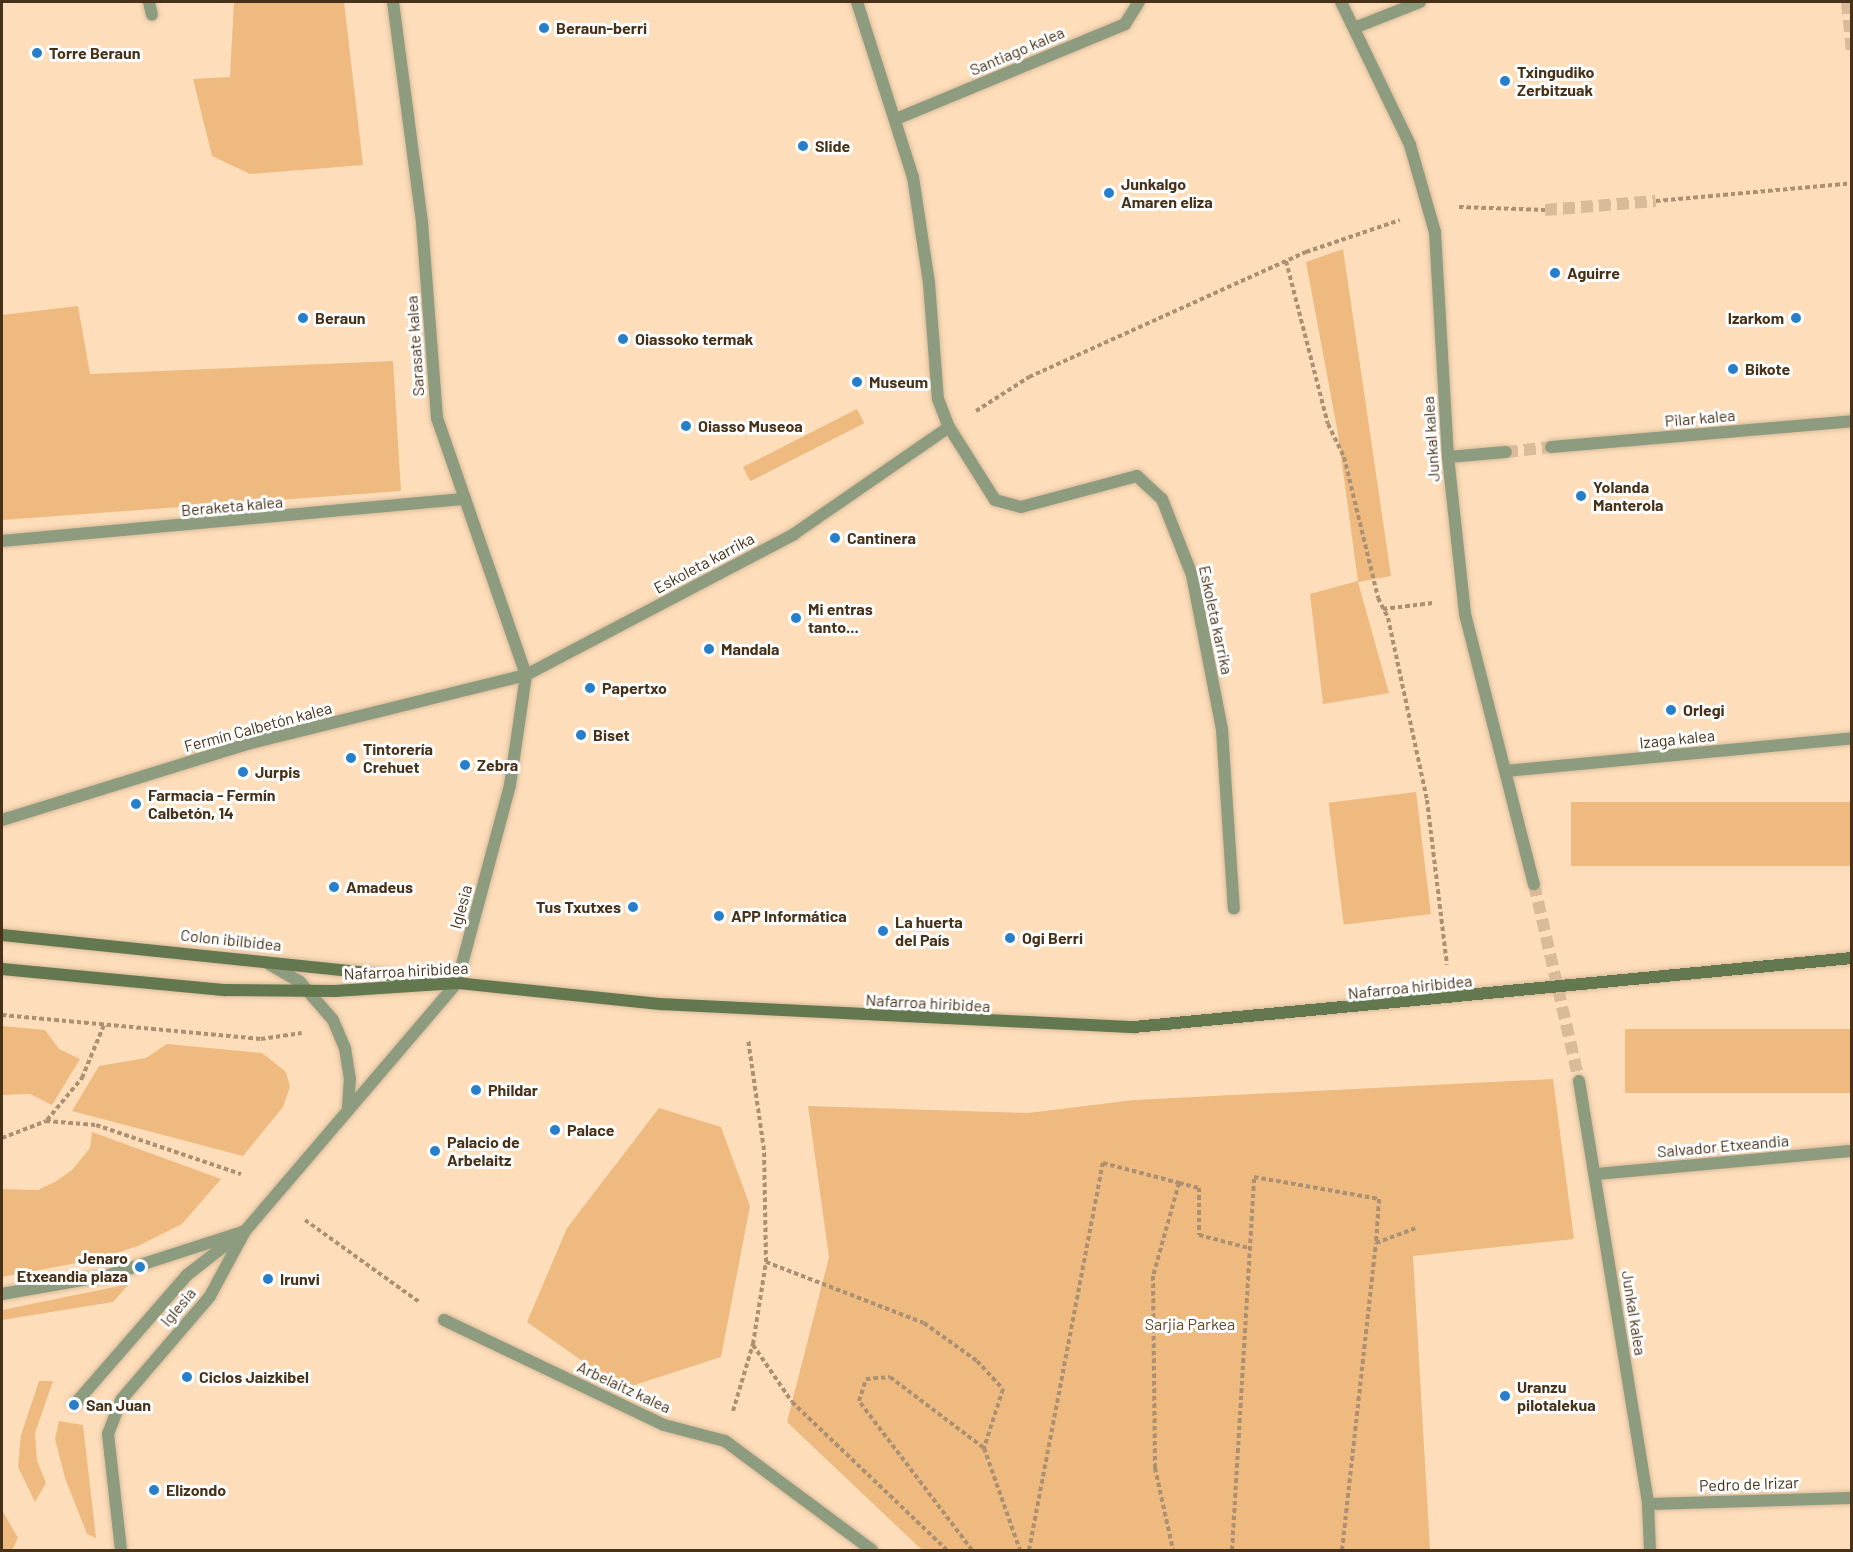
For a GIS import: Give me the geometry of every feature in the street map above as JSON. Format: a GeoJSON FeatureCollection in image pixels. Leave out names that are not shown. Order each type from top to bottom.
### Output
{"type":"FeatureCollection","features":[{"type":"Feature","properties":{"kind":"main road","name":"Colon ibilbidea"},"geometry":{"type":"LineString","coordinates":[[2,935],[457,983]]}},
{"type":"Feature","properties":{"kind":"main road","name":"Nafarroa hiribidea"},"geometry":{"type":"LineString","coordinates":[[2,969],[226,990],[310,991],[457,983],[743,1009],[1134,1027],[1451,999],[1851,958]]}},
{"type":"Feature","properties":{"kind":"street"},"geometry":{"type":"LineString","coordinates":[[149,2],[152,15]]}},
{"type":"Feature","properties":{"kind":"street","name":"Sarasate kalea"},"geometry":{"type":"LineString","coordinates":[[393,2],[422,222],[437,418],[526,675]]}},
{"type":"Feature","properties":{"kind":"street","name":"Eskoleta karrika"},"geometry":{"type":"LineString","coordinates":[[857,2],[913,177],[929,283],[938,399],[949,427],[995,500],[1021,507],[1137,476],[1162,499],[1192,575],[1222,730],[1234,909]]}},
{"type":"Feature","properties":{"kind":"street","name":"Santiago kalea"},"geometry":{"type":"LineString","coordinates":[[896,119],[1125,24],[1139,2]]}},
{"type":"Feature","properties":{"kind":"street","name":"Junkal kalea"},"geometry":{"type":"LineString","coordinates":[[1341,2],[1410,145],[1435,232],[1448,457],[1463,599],[1534,884]]}},
{"type":"Feature","properties":{"kind":"street"},"geometry":{"type":"LineString","coordinates":[[1354,28],[1420,2]]}},
{"type":"Feature","properties":{"kind":"street","name":"Pilar kalea"},"geometry":{"type":"LineString","coordinates":[[1551,447],[1851,421]]}},
{"type":"Feature","properties":{"kind":"street","name":"Eskoleta karrika"},"geometry":{"type":"LineString","coordinates":[[526,675],[794,534],[949,427]]}},
{"type":"Feature","properties":{"kind":"street"},"geometry":{"type":"LineString","coordinates":[[1448,457],[1506,452]]}},
{"type":"Feature","properties":{"kind":"street","name":"Beraketa kalea"},"geometry":{"type":"LineString","coordinates":[[2,541],[465,499]]}},
{"type":"Feature","properties":{"kind":"street","name":"Fermín Calbetón kalea"},"geometry":{"type":"LineString","coordinates":[[2,820],[251,743],[526,675]]}},
{"type":"Feature","properties":{"kind":"street","name":"Iglesia"},"geometry":{"type":"LineString","coordinates":[[121,1551],[108,1434],[121,1400],[210,1296],[245,1231],[457,983],[510,785],[526,675]]}},
{"type":"Feature","properties":{"kind":"street","name":"Izaga kalea"},"geometry":{"type":"LineString","coordinates":[[1506,771],[1851,738]]}},
{"type":"Feature","properties":{"kind":"street"},"geometry":{"type":"LineString","coordinates":[[2,942],[18,936]]}},
{"type":"Feature","properties":{"kind":"street"},"geometry":{"type":"LineString","coordinates":[[256,960],[280,969],[310,991],[338,1033],[350,1078],[348,1110]]}},
{"type":"Feature","properties":{"kind":"street","name":"Junkal kalea"},"geometry":{"type":"LineString","coordinates":[[1579,1081],[1597,1174],[1648,1504],[1650,1551]]}},
{"type":"Feature","properties":{"kind":"street","name":"Salvador Etxeandia"},"geometry":{"type":"LineString","coordinates":[[1597,1174],[1851,1151]]}},
{"type":"Feature","properties":{"kind":"street"},"geometry":{"type":"LineString","coordinates":[[2,1294],[106,1276],[245,1231]]}},
{"type":"Feature","properties":{"kind":"street"},"geometry":{"type":"LineString","coordinates":[[74,1405],[187,1275],[245,1231]]}},
{"type":"Feature","properties":{"kind":"street","name":"Arbelaitz kalea"},"geometry":{"type":"LineString","coordinates":[[444,1320],[664,1425],[725,1441],[872,1551]]}},
{"type":"Feature","properties":{"kind":"street","name":"Pedro de Irizar"},"geometry":{"type":"LineString","coordinates":[[1648,1504],[1851,1498]]}},
{"type":"Feature","properties":{"kind":"path"},"geometry":{"type":"LineString","coordinates":[[1656,201],[1851,183]]}},
{"type":"Feature","properties":{"kind":"path"},"geometry":{"type":"LineString","coordinates":[[967,417],[1029,377],[1286,261],[1428,210],[1545,210]]}},
{"type":"Feature","properties":{"kind":"path"},"geometry":{"type":"LineString","coordinates":[[1286,261],[1328,424],[1344,457],[1383,609],[1427,800],[1451,999]]}},
{"type":"Feature","properties":{"kind":"path"},"geometry":{"type":"LineString","coordinates":[[1383,609],[1463,599]]}},
{"type":"Feature","properties":{"kind":"path"},"geometry":{"type":"LineString","coordinates":[[725,1441],[753,1344],[766,1262],[764,1150],[743,1009]]}},
{"type":"Feature","properties":{"kind":"path"},"geometry":{"type":"LineString","coordinates":[[2,1015],[261,1039],[286,1033],[338,1033]]}},
{"type":"Feature","properties":{"kind":"path"},"geometry":{"type":"LineString","coordinates":[[46,1121],[82,1077],[104,1025]]}},
{"type":"Feature","properties":{"kind":"path"},"geometry":{"type":"LineString","coordinates":[[2,1138],[46,1121],[127,1133],[241,1174]]}},
{"type":"Feature","properties":{"kind":"path"},"geometry":{"type":"LineString","coordinates":[[1029,1551],[1103,1163],[1198,1188],[1199,1235],[1250,1248]]}},
{"type":"Feature","properties":{"kind":"path"},"geometry":{"type":"LineString","coordinates":[[1232,1551],[1254,1177],[1379,1199],[1342,1551]]}},
{"type":"Feature","properties":{"kind":"path"},"geometry":{"type":"LineString","coordinates":[[1173,1551],[1155,1468],[1153,1276],[1179,1183]]}},
{"type":"Feature","properties":{"kind":"path"},"geometry":{"type":"LineString","coordinates":[[304,1220],[444,1320]]}},
{"type":"Feature","properties":{"kind":"path"},"geometry":{"type":"LineString","coordinates":[[1376,1243],[1416,1228]]}},
{"type":"Feature","properties":{"kind":"path"},"geometry":{"type":"LineString","coordinates":[[766,1262],[924,1323],[977,1361],[1003,1389],[984,1448]]}},
{"type":"Feature","properties":{"kind":"path"},"geometry":{"type":"LineString","coordinates":[[753,1344],[792,1402],[947,1551]]}},
{"type":"Feature","properties":{"kind":"path"},"geometry":{"type":"LineString","coordinates":[[972,1551],[859,1401],[866,1379],[890,1377],[984,1448],[1020,1551]]}},
{"type":"Feature","properties":{"kind":"green space"},"geometry":{"type":"Polygon","coordinates":[[[234,2],[344,2],[363,165],[250,174],[212,156],[193,79],[230,77],[234,2]]]}},
{"type":"Feature","properties":{"kind":"green space"},"geometry":{"type":"Polygon","coordinates":[[[1343,249],[1391,576],[1358,582],[1389,693],[1323,704],[1310,594],[1358,581],[1338,434],[1306,262],[1343,249]]]}},
{"type":"Feature","properties":{"kind":"green space"},"geometry":{"type":"Polygon","coordinates":[[[78,306],[90,374],[393,361],[401,491],[2,520],[2,315],[78,306]]]}},
{"type":"Feature","properties":{"kind":"green space"},"geometry":{"type":"Polygon","coordinates":[[[857,409],[864,423],[750,481],[743,467],[857,409]]]}},
{"type":"Feature","properties":{"kind":"green space"},"geometry":{"type":"Polygon","coordinates":[[[1416,792],[1431,914],[1344,925],[1329,803],[1416,792]]]}},
{"type":"Feature","properties":{"kind":"green space"},"geometry":{"type":"Polygon","coordinates":[[[1571,802],[1851,802],[1851,866],[1571,866],[1571,802]]]}},
{"type":"Feature","properties":{"kind":"green space"},"geometry":{"type":"Polygon","coordinates":[[[2,1026],[45,1030],[59,1049],[80,1059],[52,1105],[30,1094],[2,1095],[2,1026]]]}},
{"type":"Feature","properties":{"kind":"green space"},"geometry":{"type":"Polygon","coordinates":[[[1625,1029],[1851,1029],[1851,1093],[1625,1093],[1625,1029]]]}},
{"type":"Feature","properties":{"kind":"green space"},"geometry":{"type":"Polygon","coordinates":[[[167,1044],[262,1053],[286,1072],[290,1087],[283,1107],[243,1156],[72,1111],[99,1066],[146,1058],[167,1044]]]}},
{"type":"Feature","properties":{"kind":"green space","name":"Sarjia Parkea"},"geometry":{"type":"Polygon","coordinates":[[[1553,1079],[1574,1239],[1413,1256],[1430,1550],[922,1550],[787,1422],[829,1257],[808,1106],[1028,1113],[1134,1100],[1553,1079]]]}},
{"type":"Feature","properties":{"kind":"green space"},"geometry":{"type":"Polygon","coordinates":[[[659,1108],[721,1127],[750,1206],[721,1357],[622,1389],[527,1322],[567,1228],[659,1108]]]}},
{"type":"Feature","properties":{"kind":"green space"},"geometry":{"type":"Polygon","coordinates":[[[92,1132],[221,1179],[182,1224],[138,1246],[98,1259],[2,1277],[2,1189],[38,1190],[55,1182],[72,1170],[90,1148],[92,1132]]]}},
{"type":"Feature","properties":{"kind":"green space"},"geometry":{"type":"Polygon","coordinates":[[[129,1284],[113,1302],[2,1320],[2,1310],[129,1284]]]}},
{"type":"Feature","properties":{"kind":"green space"},"geometry":{"type":"Polygon","coordinates":[[[39,1381],[53,1381],[35,1433],[37,1461],[46,1483],[35,1502],[18,1467],[21,1435],[39,1381]]]}},
{"type":"Feature","properties":{"kind":"green space"},"geometry":{"type":"Polygon","coordinates":[[[59,1421],[83,1425],[96,1538],[87,1534],[65,1478],[55,1439],[59,1421]]]}},
{"type":"Feature","properties":{"kind":"green space"},"geometry":{"type":"Polygon","coordinates":[[[2,1510],[18,1538],[12,1550],[2,1550],[2,1510]]]}},
{"type":"Feature","properties":{"kind":"tunnel"},"geometry":{"type":"LineString","coordinates":[[1847,2],[1852,52]]}},
{"type":"Feature","properties":{"kind":"tunnel"},"geometry":{"type":"LineString","coordinates":[[1545,210],[1656,201]]}},
{"type":"Feature","properties":{"kind":"tunnel"},"geometry":{"type":"LineString","coordinates":[[1506,452],[1551,447]]}},
{"type":"Feature","properties":{"kind":"tunnel"},"geometry":{"type":"LineString","coordinates":[[1534,884],[1579,1081]]}},
{"type":"Feature","properties":{"kind":"place","name":"Beraun-berri"},"geometry":{"type":"Point","coordinates":[544,28]}},
{"type":"Feature","properties":{"kind":"place","name":"Torre Beraun"},"geometry":{"type":"Point","coordinates":[37,53]}},
{"type":"Feature","properties":{"kind":"place","name":"Txingudiko Zerbitzuak"},"geometry":{"type":"Point","coordinates":[1505,81]}},
{"type":"Feature","properties":{"kind":"place","name":"Slide"},"geometry":{"type":"Point","coordinates":[803,146]}},
{"type":"Feature","properties":{"kind":"place","name":"Junkalgo Amaren eliza"},"geometry":{"type":"Point","coordinates":[1109,193]}},
{"type":"Feature","properties":{"kind":"place","name":"Aguirre"},"geometry":{"type":"Point","coordinates":[1555,273]}},
{"type":"Feature","properties":{"kind":"place","name":"Beraun"},"geometry":{"type":"Point","coordinates":[303,318]}},
{"type":"Feature","properties":{"kind":"place","name":"Izarkom"},"geometry":{"type":"Point","coordinates":[1796,318]}},
{"type":"Feature","properties":{"kind":"place","name":"Oiassoko termak"},"geometry":{"type":"Point","coordinates":[623,339]}},
{"type":"Feature","properties":{"kind":"place","name":"Bikote"},"geometry":{"type":"Point","coordinates":[1733,369]}},
{"type":"Feature","properties":{"kind":"place","name":"Museum"},"geometry":{"type":"Point","coordinates":[857,382]}},
{"type":"Feature","properties":{"kind":"place","name":"Oiasso Museoa"},"geometry":{"type":"Point","coordinates":[686,426]}},
{"type":"Feature","properties":{"kind":"place","name":"Yolanda Manterola"},"geometry":{"type":"Point","coordinates":[1581,496]}},
{"type":"Feature","properties":{"kind":"place","name":"Cantinera"},"geometry":{"type":"Point","coordinates":[835,538]}},
{"type":"Feature","properties":{"kind":"place","name":"Mi entras tanto..."},"geometry":{"type":"Point","coordinates":[796,618]}},
{"type":"Feature","properties":{"kind":"place","name":"Mandala"},"geometry":{"type":"Point","coordinates":[709,649]}},
{"type":"Feature","properties":{"kind":"place","name":"Papertxo"},"geometry":{"type":"Point","coordinates":[590,688]}},
{"type":"Feature","properties":{"kind":"place","name":"Orlegi"},"geometry":{"type":"Point","coordinates":[1671,710]}},
{"type":"Feature","properties":{"kind":"place","name":"Biset"},"geometry":{"type":"Point","coordinates":[581,735]}},
{"type":"Feature","properties":{"kind":"place","name":"Tintorería Crehuet"},"geometry":{"type":"Point","coordinates":[351,758]}},
{"type":"Feature","properties":{"kind":"place","name":"Zebra"},"geometry":{"type":"Point","coordinates":[465,765]}},
{"type":"Feature","properties":{"kind":"place","name":"Jurpis"},"geometry":{"type":"Point","coordinates":[243,772]}},
{"type":"Feature","properties":{"kind":"place","name":"Farmacia - Fermín Calbetón, 14"},"geometry":{"type":"Point","coordinates":[136,804]}},
{"type":"Feature","properties":{"kind":"place","name":"Amadeus"},"geometry":{"type":"Point","coordinates":[334,887]}},
{"type":"Feature","properties":{"kind":"place","name":"Tus Txutxes"},"geometry":{"type":"Point","coordinates":[633,907]}},
{"type":"Feature","properties":{"kind":"place","name":"APP Informática"},"geometry":{"type":"Point","coordinates":[719,916]}},
{"type":"Feature","properties":{"kind":"place","name":"La huerta del País"},"geometry":{"type":"Point","coordinates":[883,931]}},
{"type":"Feature","properties":{"kind":"place","name":"Ogi Berri"},"geometry":{"type":"Point","coordinates":[1010,938]}},
{"type":"Feature","properties":{"kind":"place","name":"Phildar"},"geometry":{"type":"Point","coordinates":[476,1090]}},
{"type":"Feature","properties":{"kind":"place","name":"Palace"},"geometry":{"type":"Point","coordinates":[555,1130]}},
{"type":"Feature","properties":{"kind":"place","name":"Palacio de Arbelaitz"},"geometry":{"type":"Point","coordinates":[435,1151]}},
{"type":"Feature","properties":{"kind":"place","name":"Jenaro Etxeandia plaza"},"geometry":{"type":"Point","coordinates":[140,1267]}},
{"type":"Feature","properties":{"kind":"place","name":"Irunvi"},"geometry":{"type":"Point","coordinates":[268,1279]}},
{"type":"Feature","properties":{"kind":"place","name":"Ciclos Jaizkibel"},"geometry":{"type":"Point","coordinates":[187,1377]}},
{"type":"Feature","properties":{"kind":"place","name":"Uranzu pilotalekua"},"geometry":{"type":"Point","coordinates":[1505,1396]}},
{"type":"Feature","properties":{"kind":"place","name":"San Juan"},"geometry":{"type":"Point","coordinates":[74,1405]}},
{"type":"Feature","properties":{"kind":"place","name":"Elizondo"},"geometry":{"type":"Point","coordinates":[154,1490]}}]}
